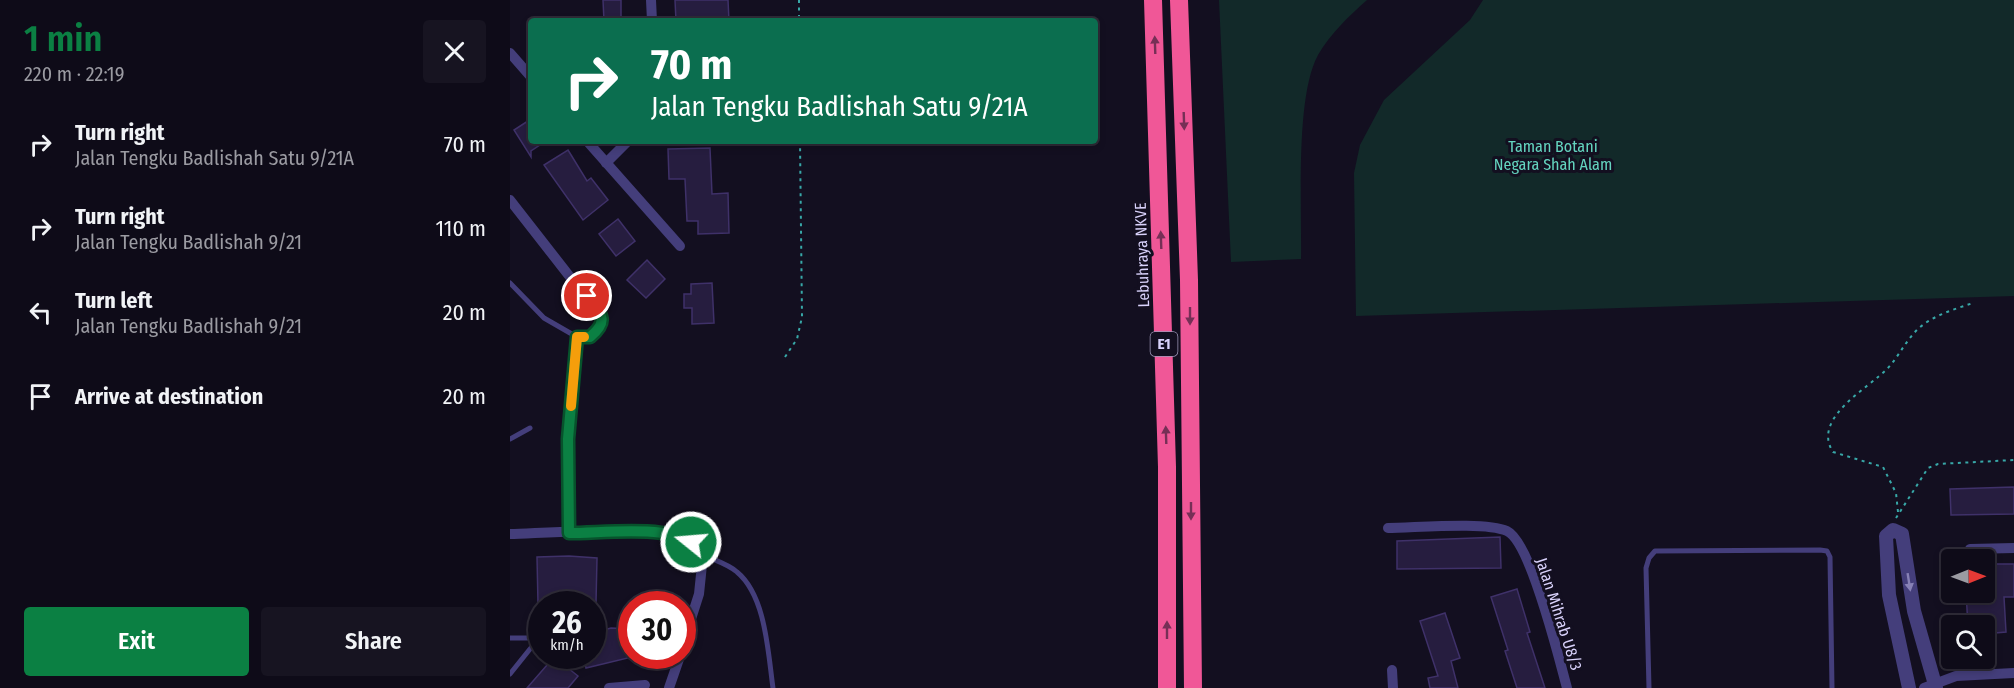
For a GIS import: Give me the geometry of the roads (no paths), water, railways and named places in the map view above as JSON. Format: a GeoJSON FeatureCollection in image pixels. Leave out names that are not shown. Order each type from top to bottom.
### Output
{"type":"FeatureCollection","features":[{"type":"Feature","properties":{"kind":"highway","name":"Lebuhraya NKVE"},"geometry":{"type":"LineString","coordinates":[[1153,0],[1167,467],[1167,688]]}},
{"type":"Feature","properties":{"kind":"highway","name":"E1"},"geometry":{"type":"LineString","coordinates":[[1179,0],[1189,280],[1193,688]]}},
{"type":"Feature","properties":{"kind":"street"},"geometry":{"type":"LineString","coordinates":[[651,0],[652,18]]}},
{"type":"Feature","properties":{"kind":"street"},"geometry":{"type":"LineString","coordinates":[[510,53],[528,74]]}},
{"type":"Feature","properties":{"kind":"street"},"geometry":{"type":"LineString","coordinates":[[590,144],[680,246]]}},
{"type":"Feature","properties":{"kind":"street"},"geometry":{"type":"LineString","coordinates":[[606,163],[625,144]]}},
{"type":"Feature","properties":{"kind":"street"},"geometry":{"type":"LineString","coordinates":[[510,200],[600,313],[602,322],[600,329],[590,337],[577,337],[568,439],[569,533]]}},
{"type":"Feature","properties":{"kind":"street","name":"Jalan Mihrab U8/3"},"geometry":{"type":"LineString","coordinates":[[1388,528],[1488,527],[1508,531],[1519,544],[1537,586],[1567,688]]}},
{"type":"Feature","properties":{"kind":"street"},"geometry":{"type":"LineString","coordinates":[[1909,688],[1890,595],[1886,536],[1893,530],[1902,534],[1914,612],[1932,686],[1964,675],[2014,673]]}},
{"type":"Feature","properties":{"kind":"street"},"geometry":{"type":"LineString","coordinates":[[510,534],[652,532],[681,536],[699,549],[703,555],[696,603]]}},
{"type":"Feature","properties":{"kind":"street"},"geometry":{"type":"LineString","coordinates":[[1970,549],[2014,548]]}},
{"type":"Feature","properties":{"kind":"street"},"geometry":{"type":"LineString","coordinates":[[669,688],[676,669]]}},
{"type":"Feature","properties":{"kind":"street"},"geometry":{"type":"LineString","coordinates":[[1392,670],[1393,688]]}},
{"type":"Feature","properties":{"kind":"street"},"geometry":{"type":"LineString","coordinates":[[609,688],[645,685]]}},
{"type":"Feature","properties":{"kind":"lane"},"geometry":{"type":"LineString","coordinates":[[510,284],[544,318],[577,337]]}},
{"type":"Feature","properties":{"kind":"lane"},"geometry":{"type":"LineString","coordinates":[[510,439],[530,428]]}},
{"type":"Feature","properties":{"kind":"lane"},"geometry":{"type":"LineString","coordinates":[[1649,688],[1646,568],[1649,558],[1655,551],[1821,550],[1827,552],[1830,557],[1832,688]]}},
{"type":"Feature","properties":{"kind":"lane"},"geometry":{"type":"LineString","coordinates":[[703,555],[737,571],[752,594],[768,643],[773,688]]}},
{"type":"Feature","properties":{"kind":"lane"},"geometry":{"type":"LineString","coordinates":[[510,638],[532,638],[534,644],[512,670]]}},
{"type":"Feature","properties":{"kind":"park label","name":"Taman Botani Negara Shah Alam"},"geometry":{"type":"Point","coordinates":[1553,155]}}]}
